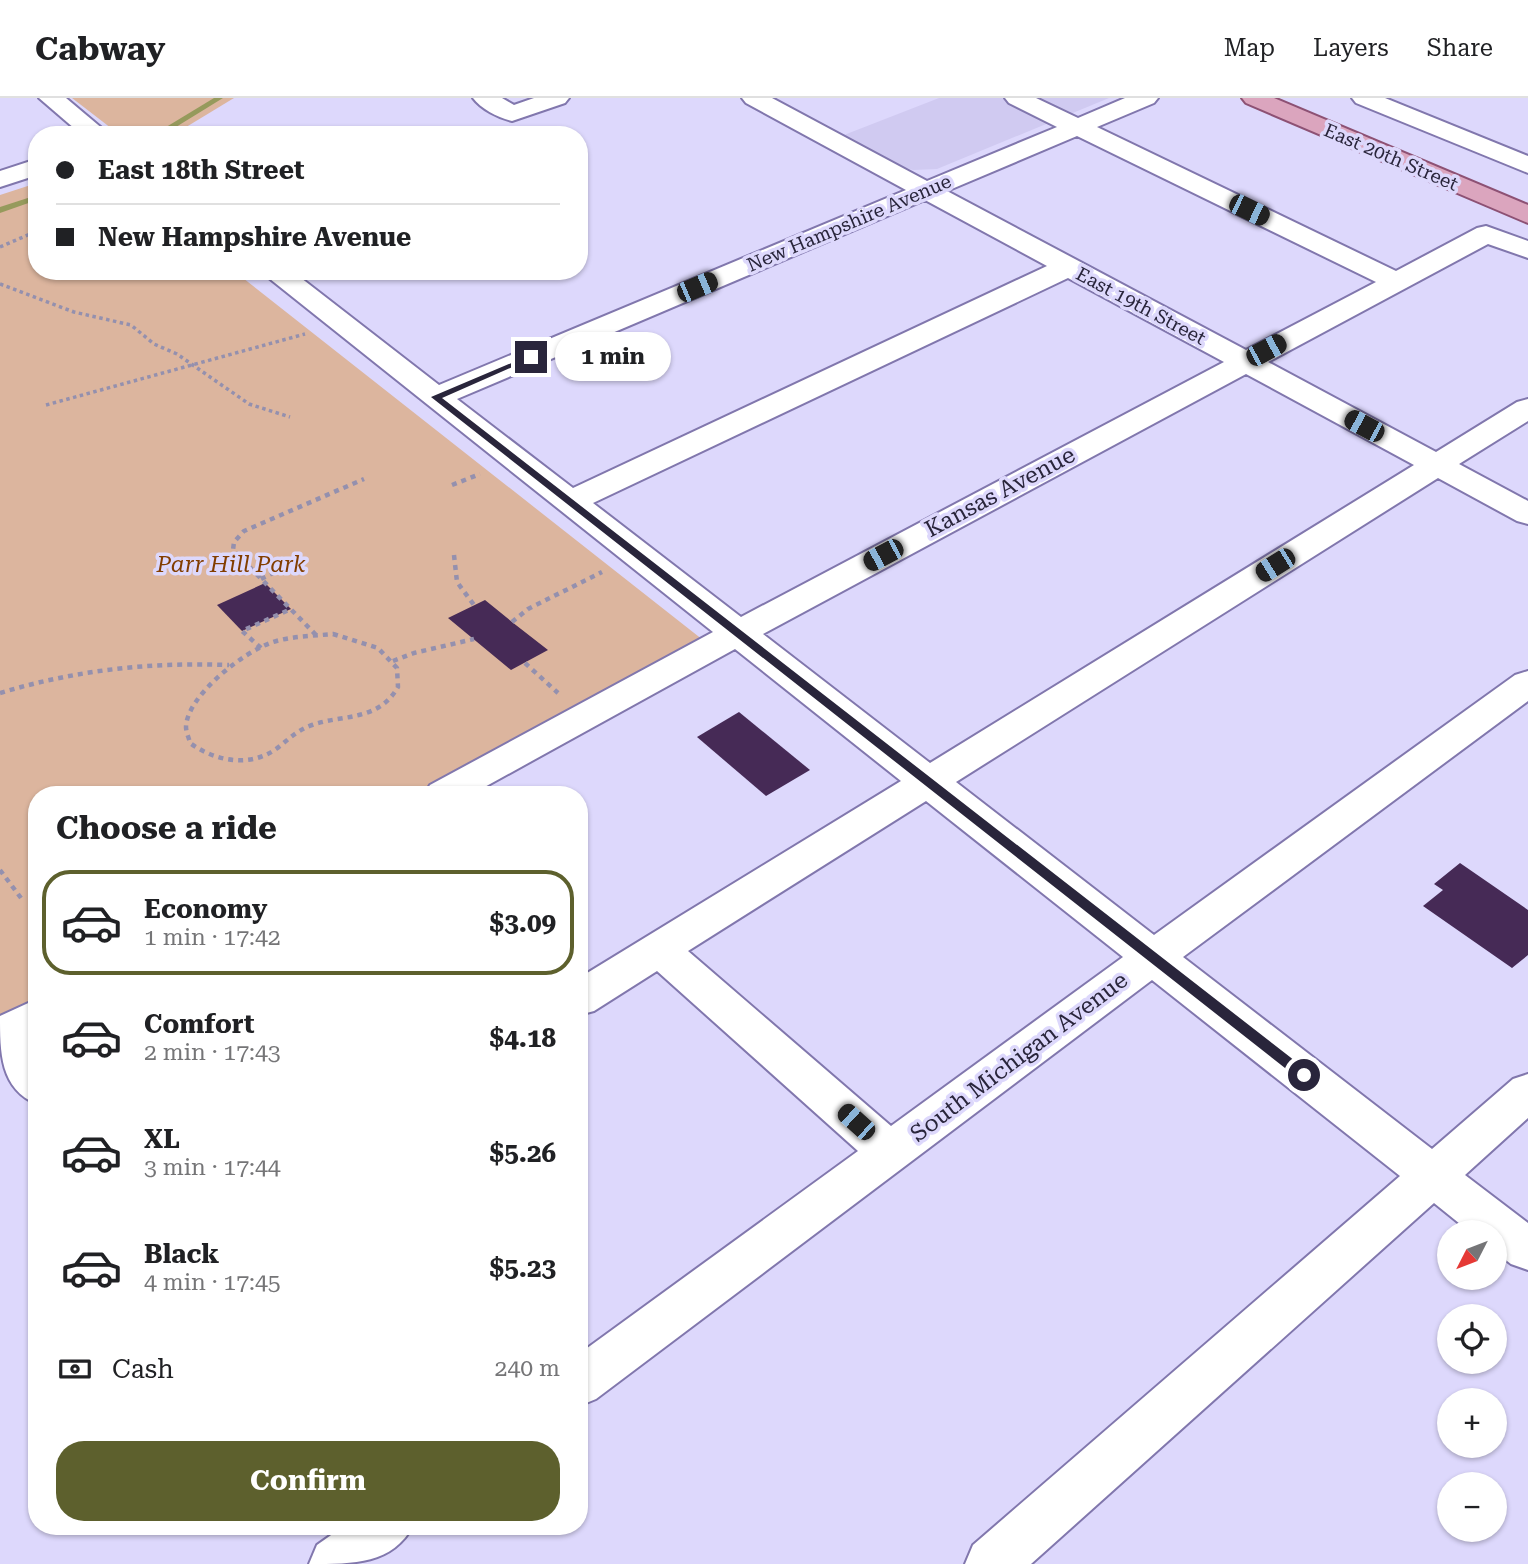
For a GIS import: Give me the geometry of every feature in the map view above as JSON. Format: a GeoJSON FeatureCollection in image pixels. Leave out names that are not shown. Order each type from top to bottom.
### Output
{"type":"FeatureCollection","features":[{"type":"Feature","properties":{"kind":"main road","name":"East 20th Street"},"geometry":{"type":"LineString","coordinates":[[1254,98],[1528,215]]}},
{"type":"Feature","properties":{"kind":"street"},"geometry":{"type":"LineString","coordinates":[[51,98],[87,126]]}},
{"type":"Feature","properties":{"kind":"street"},"geometry":{"type":"LineString","coordinates":[[485,98],[512,114],[557,98]]}},
{"type":"Feature","properties":{"kind":"street","name":"East 19th Street"},"geometry":{"type":"LineString","coordinates":[[754,98],[1528,514]]}},
{"type":"Feature","properties":{"kind":"street"},"geometry":{"type":"LineString","coordinates":[[1017,98],[1396,281]]}},
{"type":"Feature","properties":{"kind":"street","name":"New Hampshire Avenue"},"geometry":{"type":"LineString","coordinates":[[436,397],[1146,98]]}},
{"type":"Feature","properties":{"kind":"street"},"geometry":{"type":"LineString","coordinates":[[1364,98],[1528,165]]}},
{"type":"Feature","properties":{"kind":"street"},"geometry":{"type":"LineString","coordinates":[[0,180],[28,170]]}},
{"type":"Feature","properties":{"kind":"street","name":"Kansas Avenue"},"geometry":{"type":"LineString","coordinates":[[458,786],[1244,361],[1486,234],[1528,250]]}},
{"type":"Feature","properties":{"kind":"street"},"geometry":{"type":"LineString","coordinates":[[569,502],[1068,267]]}},
{"type":"Feature","properties":{"kind":"street"},"geometry":{"type":"LineString","coordinates":[[285,280],[1528,1250]]}},
{"type":"Feature","properties":{"kind":"street"},"geometry":{"type":"LineString","coordinates":[[588,993],[1528,408]]}},
{"type":"Feature","properties":{"kind":"street","name":"South Michigan Avenue"},"geometry":{"type":"LineString","coordinates":[[588,1376],[1528,683]]}},
{"type":"Feature","properties":{"kind":"street"},"geometry":{"type":"LineString","coordinates":[[659,949],[890,1152]]}},
{"type":"Feature","properties":{"kind":"street"},"geometry":{"type":"LineString","coordinates":[[28,1021],[0,1036],[28,1074]]}},
{"type":"Feature","properties":{"kind":"street"},"geometry":{"type":"LineString","coordinates":[[992,1564],[1528,1092]]}},
{"type":"Feature","properties":{"kind":"path"},"geometry":{"type":"LineString","coordinates":[[0,247],[28,235]]}},
{"type":"Feature","properties":{"kind":"path"},"geometry":{"type":"LineString","coordinates":[[0,284],[74,312],[131,325],[154,344],[177,354],[249,404],[290,417]]}},
{"type":"Feature","properties":{"kind":"path"},"geometry":{"type":"LineString","coordinates":[[46,405],[299,336],[336,320]]}},
{"type":"Feature","properties":{"kind":"path"},"geometry":{"type":"LineString","coordinates":[[452,485],[481,473]]}},
{"type":"Feature","properties":{"kind":"path"},"geometry":{"type":"LineString","coordinates":[[317,636],[233,550],[234,542],[244,531],[364,479]]}},
{"type":"Feature","properties":{"kind":"path"},"geometry":{"type":"LineString","coordinates":[[454,555],[452,572],[463,594],[474,605]]}},
{"type":"Feature","properties":{"kind":"path"},"geometry":{"type":"LineString","coordinates":[[261,579],[283,568]]}},
{"type":"Feature","properties":{"kind":"path"},"geometry":{"type":"LineString","coordinates":[[512,622],[528,609],[603,572]]}},
{"type":"Feature","properties":{"kind":"path"},"geometry":{"type":"LineString","coordinates":[[261,648],[242,631],[290,609]]}},
{"type":"Feature","properties":{"kind":"path"},"geometry":{"type":"LineString","coordinates":[[333,634],[359,640],[379,650],[393,661],[400,676],[397,691],[371,714],[303,727],[281,747],[247,760],[221,760],[203,753],[190,743],[185,732],[189,713],[207,687],[230,665],[269,644],[317,636],[333,634]]}},
{"type":"Feature","properties":{"kind":"path"},"geometry":{"type":"LineString","coordinates":[[393,661],[414,653],[474,639]]}},
{"type":"Feature","properties":{"kind":"path"},"geometry":{"type":"LineString","coordinates":[[0,693],[97,670],[170,663],[230,665]]}},
{"type":"Feature","properties":{"kind":"path"},"geometry":{"type":"LineString","coordinates":[[525,663],[559,694]]}},
{"type":"Feature","properties":{"kind":"path"},"geometry":{"type":"LineString","coordinates":[[0,870],[21,898]]}},
{"type":"Feature","properties":{"kind":"shaded area"},"geometry":{"type":"Polygon","coordinates":[[[939,98],[1109,98],[937,169],[913,170],[903,167],[844,135],[939,98]]]}},
{"type":"Feature","properties":{"kind":"green space"},"geometry":{"type":"Polygon","coordinates":[[[72,98],[234,98],[188,126],[108,126],[72,98]]]}},
{"type":"Feature","properties":{"kind":"green space","name":"Parr Hill Park"},"geometry":{"type":"Polygon","coordinates":[[[28,186],[28,280],[245,280],[703,640],[432,786],[28,786],[28,1006],[0,1021],[0,195],[28,186]]]}},
{"type":"Feature","properties":{"kind":"building"},"geometry":{"type":"Polygon","coordinates":[[[265,583],[291,609],[242,631],[217,605],[265,583]]]}},
{"type":"Feature","properties":{"kind":"building"},"geometry":{"type":"Polygon","coordinates":[[[485,600],[548,650],[511,670],[448,618],[485,600]]]}},
{"type":"Feature","properties":{"kind":"building"},"geometry":{"type":"Polygon","coordinates":[[[739,712],[810,770],[766,796],[697,737],[739,712]]]}},
{"type":"Feature","properties":{"kind":"building"},"geometry":{"type":"Polygon","coordinates":[[[1460,863],[1528,910],[1528,955],[1512,968],[1423,906],[1443,890],[1434,884],[1460,863]]]}},
{"type":"Feature","properties":{"kind":"waterway"},"geometry":{"type":"LineString","coordinates":[[172,126],[219,98]]}},
{"type":"Feature","properties":{"kind":"waterway"},"geometry":{"type":"LineString","coordinates":[[0,210],[28,200]]}},
{"type":"Feature","properties":{"kind":"route"},"geometry":{"type":"LineString","coordinates":[[531,357],[436,397],[1304,1075]]}}]}
